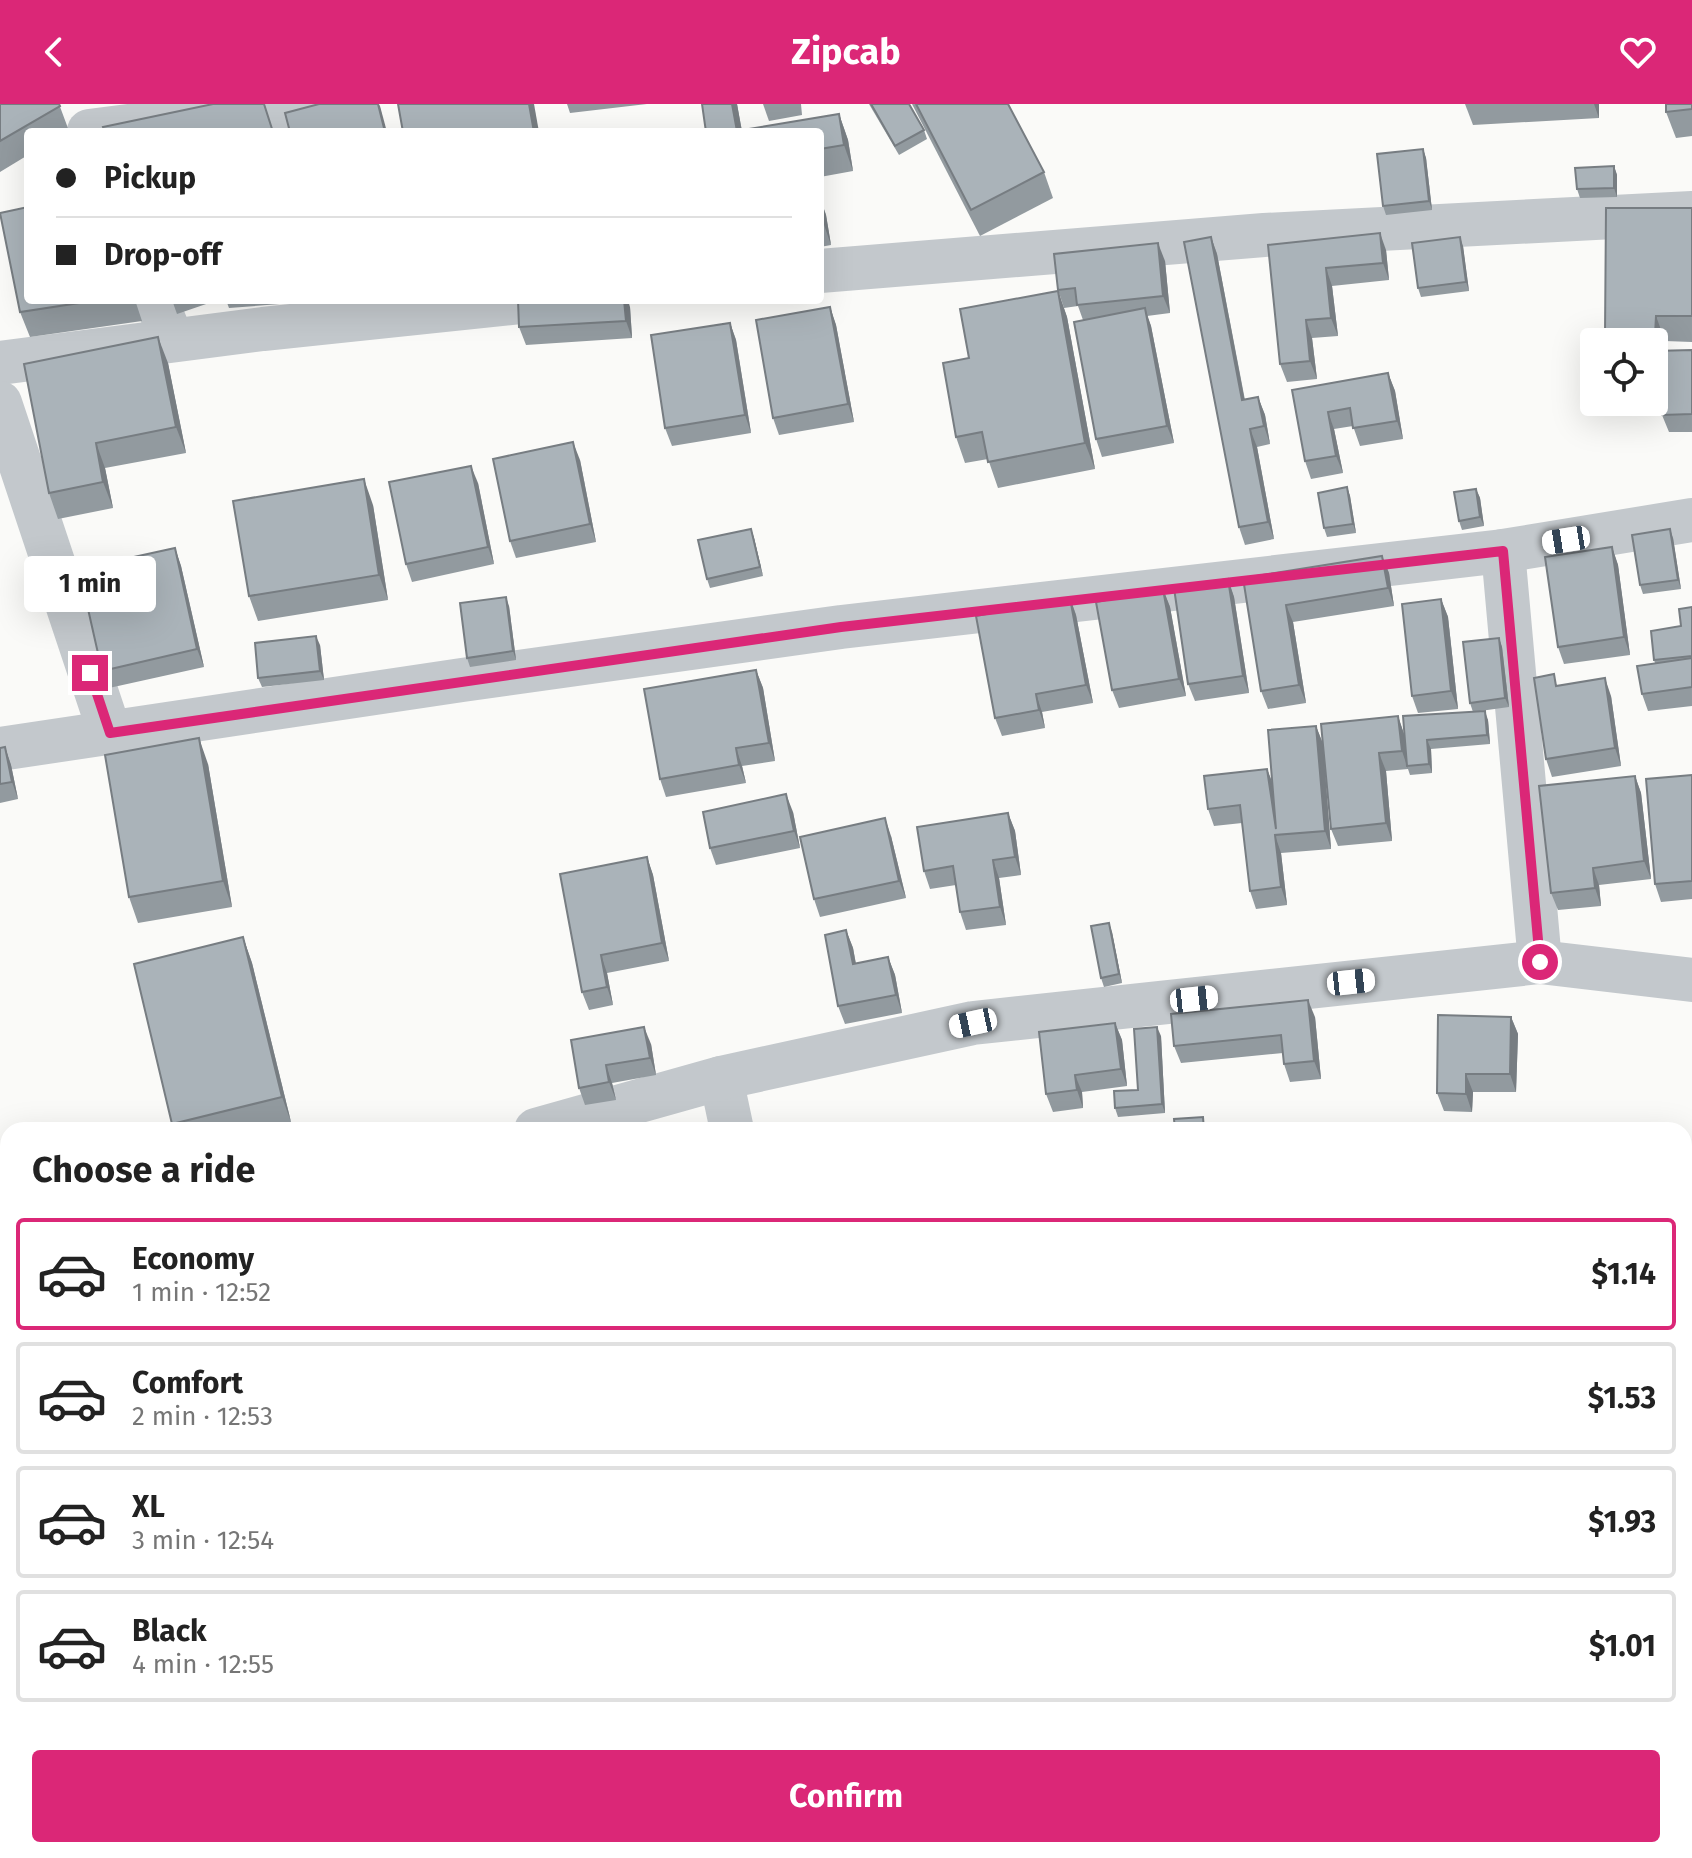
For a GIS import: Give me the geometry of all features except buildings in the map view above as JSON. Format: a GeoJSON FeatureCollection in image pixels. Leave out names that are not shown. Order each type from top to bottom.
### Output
{"type":"FeatureCollection","features":[{"type":"Feature","properties":{"kind":"street"},"geometry":{"type":"LineString","coordinates":[[86,122],[303,104]]}},
{"type":"Feature","properties":{"kind":"street"},"geometry":{"type":"LineString","coordinates":[[824,271],[1264,235],[1692,213]]}},
{"type":"Feature","properties":{"kind":"street"},"geometry":{"type":"LineString","coordinates":[[158,304],[172,340]]}},
{"type":"Feature","properties":{"kind":"street"},"geometry":{"type":"LineString","coordinates":[[0,363],[172,340],[503,304]]}},
{"type":"Feature","properties":{"kind":"street"},"geometry":{"type":"LineString","coordinates":[[0,403],[110,733]]}},
{"type":"Feature","properties":{"kind":"street"},"geometry":{"type":"LineString","coordinates":[[0,749],[841,627],[1503,551],[1692,520]]}},
{"type":"Feature","properties":{"kind":"street"},"geometry":{"type":"LineString","coordinates":[[1503,551],[1540,962]]}},
{"type":"Feature","properties":{"kind":"street"},"geometry":{"type":"LineString","coordinates":[[564,1122],[721,1078],[973,1023],[1540,962],[1692,980]]}},
{"type":"Feature","properties":{"kind":"street"},"geometry":{"type":"LineString","coordinates":[[721,1078],[730,1122]]}},
{"type":"Feature","properties":{"kind":"route"},"geometry":{"type":"LineString","coordinates":[[90,673],[110,733],[841,627],[1503,551],[1540,962]]}}]}
